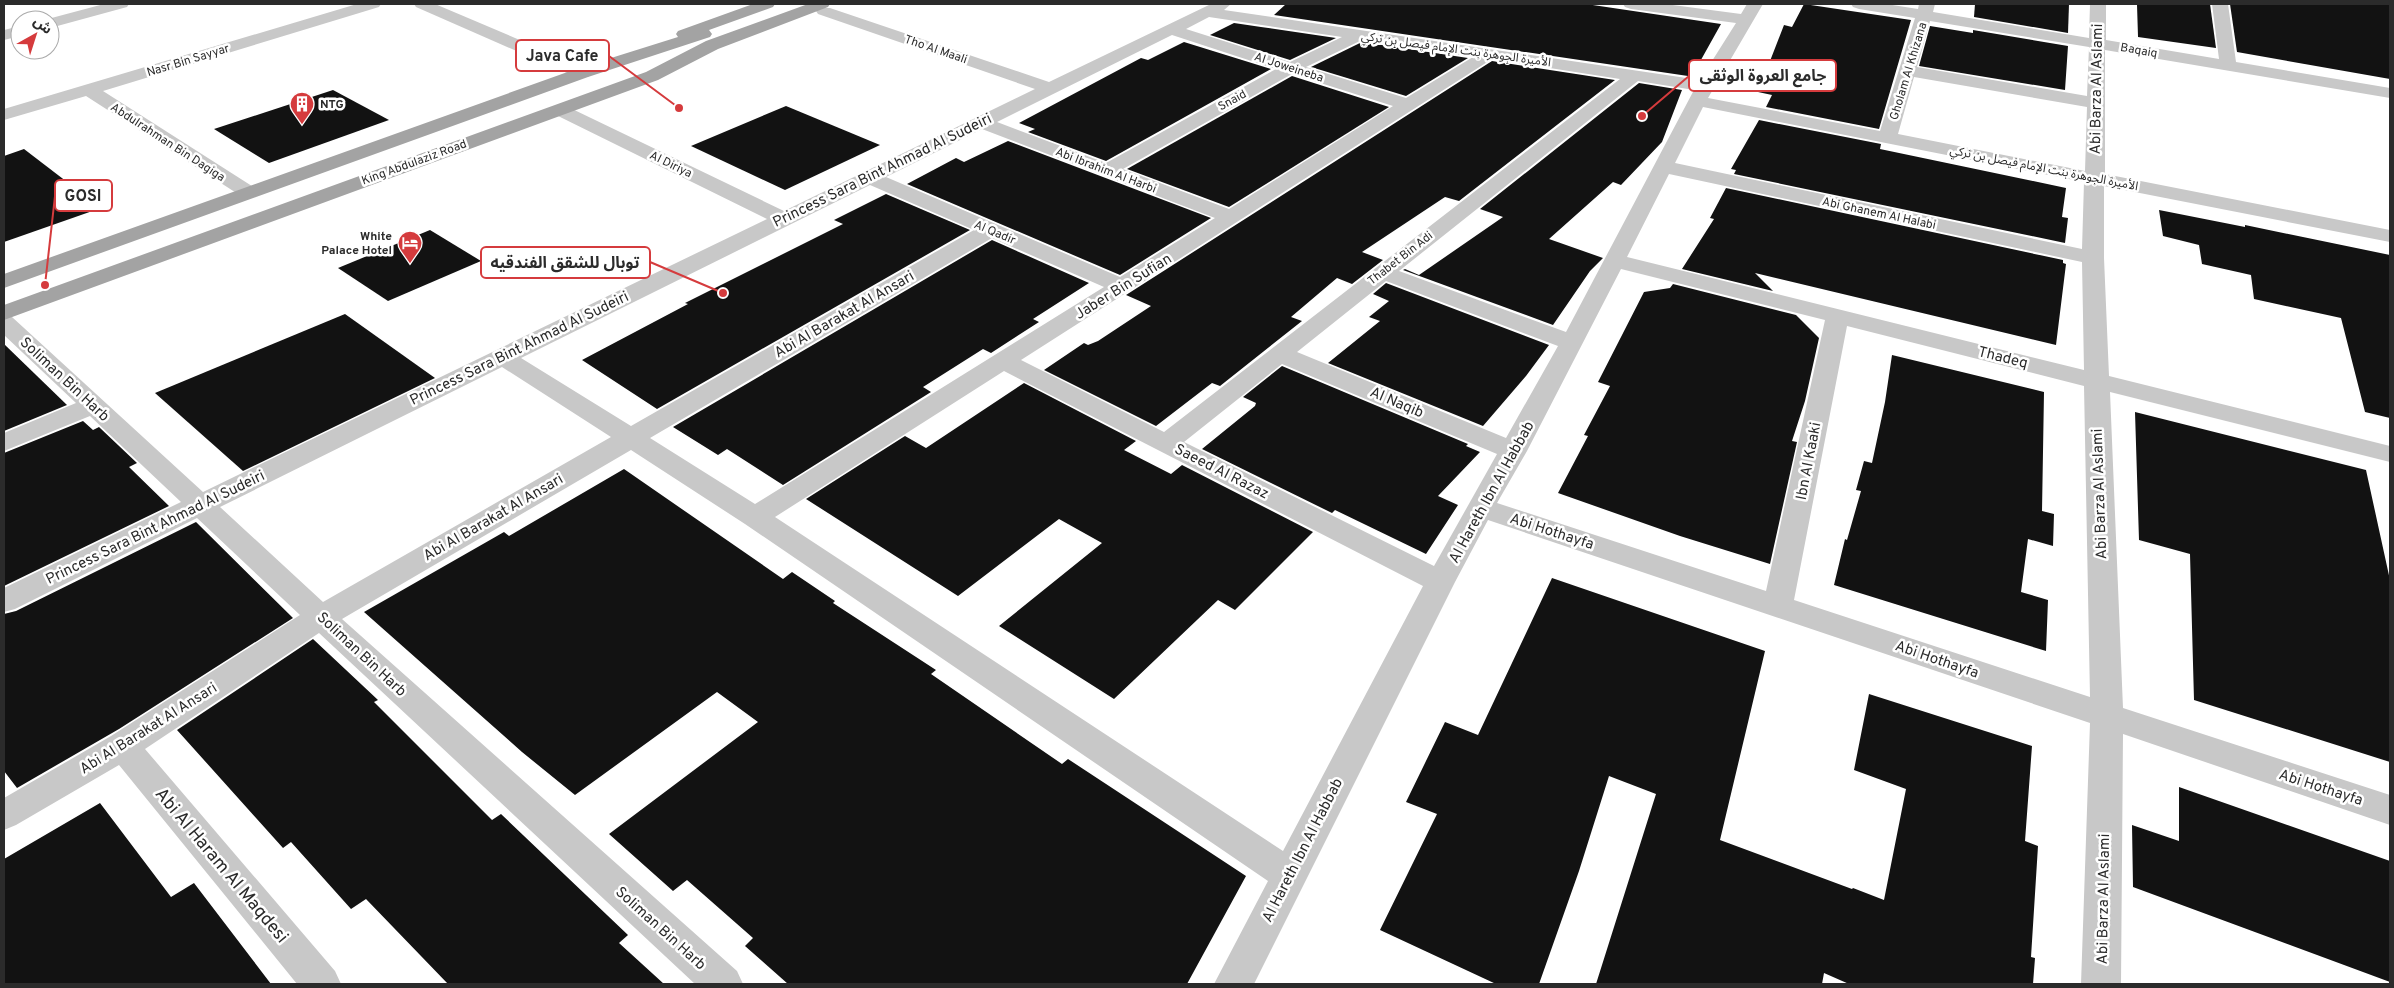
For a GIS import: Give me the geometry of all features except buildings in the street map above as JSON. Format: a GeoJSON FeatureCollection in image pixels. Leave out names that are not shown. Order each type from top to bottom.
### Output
{"type":"FeatureCollection","features":[{"type":"Feature","properties":{"kind":"main road"},"geometry":{"type":"LineString","coordinates":[[613,62],[767,4]]}},
{"type":"Feature","properties":{"kind":"main road","name":"King Abdulaziz Road"},"geometry":{"type":"LineString","coordinates":[[4,282],[248,192],[613,62],[693,38],[790,4]]}},
{"type":"Feature","properties":{"kind":"main road","name":"King Abdulaziz Road"},"geometry":{"type":"LineString","coordinates":[[4,314],[652,76],[712,45],[823,7],[842,4]]}},
{"type":"Feature","properties":{"kind":"street"},"geometry":{"type":"LineString","coordinates":[[60,20],[121,4]]}},
{"type":"Feature","properties":{"kind":"street","name":"Nasr Bin Sayyar"},"geometry":{"type":"LineString","coordinates":[[4,115],[373,4]]}},
{"type":"Feature","properties":{"kind":"street"},"geometry":{"type":"LineString","coordinates":[[422,4],[582,73]]}},
{"type":"Feature","properties":{"kind":"street"},"geometry":{"type":"LineString","coordinates":[[1631,4],[1750,11]]}},
{"type":"Feature","properties":{"kind":"street","name":"Baqaiq"},"geometry":{"type":"LineString","coordinates":[[1859,4],[1926,9],[2228,66],[2390,93]]}},
{"type":"Feature","properties":{"kind":"street","name":"Abi Barza Al Aslami"},"geometry":{"type":"LineString","coordinates":[[2098,4],[2093,258],[2107,716],[2101,984]]}},
{"type":"Feature","properties":{"kind":"street"},"geometry":{"type":"LineString","coordinates":[[2220,4],[2228,66]]}},
{"type":"Feature","properties":{"kind":"street","name":"Tho Al Maali"},"geometry":{"type":"LineString","coordinates":[[823,7],[1049,88]]}},
{"type":"Feature","properties":{"kind":"street","name":"Princess Sara Bint Ahmad Al Sudeiri"},"geometry":{"type":"LineString","coordinates":[[4,601],[782,218],[1215,8]]}},
{"type":"Feature","properties":{"kind":"street","name":"الأميرة الجوهرة بنت الإمام فيصل بن تركي"},"geometry":{"type":"LineString","coordinates":[[1215,8],[1360,35],[1635,75],[1701,94],[1888,137],[2390,236]]}},
{"type":"Feature","properties":{"kind":"street","name":"Gholam Al Khizana"},"geometry":{"type":"LineString","coordinates":[[1888,137],[1926,9]]}},
{"type":"Feature","properties":{"kind":"street","name":"Al Hareth Ibn Al Habbab"},"geometry":{"type":"LineString","coordinates":[[1244,981],[1289,875],[1440,582],[1572,344],[1701,94],[1750,11]]}},
{"type":"Feature","properties":{"kind":"street","name":"Al Joweineba"},"geometry":{"type":"LineString","coordinates":[[1170,29],[1408,105]]}},
{"type":"Feature","properties":{"kind":"street","name":"Snaid"},"geometry":{"type":"LineString","coordinates":[[1107,170],[1290,68],[1360,35]]}},
{"type":"Feature","properties":{"kind":"street","name":"Jaber Bin Sufian"},"geometry":{"type":"LineString","coordinates":[[755,517],[1489,54]]}},
{"type":"Feature","properties":{"kind":"street"},"geometry":{"type":"LineString","coordinates":[[1909,71],[2097,103]]}},
{"type":"Feature","properties":{"kind":"street","name":"Thabet Bin Adi"},"geometry":{"type":"LineString","coordinates":[[1166,444],[1382,272],[1635,75]]}},
{"type":"Feature","properties":{"kind":"street","name":"Abdulrahman Bin Dagiga"},"geometry":{"type":"LineString","coordinates":[[89,90],[248,192]]}},
{"type":"Feature","properties":{"kind":"street","name":"Al Diriya"},"geometry":{"type":"LineString","coordinates":[[560,110],[782,218]]}},
{"type":"Feature","properties":{"kind":"street","name":"Abi Ibrahim Al Harbi"},"geometry":{"type":"LineString","coordinates":[[980,122],[1232,217]]}},
{"type":"Feature","properties":{"kind":"street","name":"Abi Ghanem Al Halabi"},"geometry":{"type":"LineString","coordinates":[[1665,167],[2093,258]]}},
{"type":"Feature","properties":{"kind":"street","name":"Al Qadir"},"geometry":{"type":"LineString","coordinates":[[868,177],[1122,286]]}},
{"type":"Feature","properties":{"kind":"street","name":"Abi Al Barakat Al Ansari"},"geometry":{"type":"LineString","coordinates":[[4,815],[123,746],[321,617],[990,230]]}},
{"type":"Feature","properties":{"kind":"street","name":"Thadeq"},"geometry":{"type":"LineString","coordinates":[[1615,261],[2390,454]]}},
{"type":"Feature","properties":{"kind":"street"},"geometry":{"type":"LineString","coordinates":[[1382,272],[1572,344]]}},
{"type":"Feature","properties":{"kind":"street","name":"Ibn Al Kaaki"},"geometry":{"type":"LineString","coordinates":[[1778,605],[1837,317]]}},
{"type":"Feature","properties":{"kind":"street","name":"Soliman Bin Harb"},"geometry":{"type":"LineString","coordinates":[[4,322],[202,504],[321,617],[723,984]]}},
{"type":"Feature","properties":{"kind":"street","name":"Al Naqib"},"geometry":{"type":"LineString","coordinates":[[1280,354],[1514,451]]}},
{"type":"Feature","properties":{"kind":"street"},"geometry":{"type":"LineString","coordinates":[[502,356],[755,517],[1289,875]]}},
{"type":"Feature","properties":{"kind":"street","name":"Saeed Al Razaz"},"geometry":{"type":"LineString","coordinates":[[1004,361],[1440,582]]}},
{"type":"Feature","properties":{"kind":"street"},"geometry":{"type":"LineString","coordinates":[[4,444],[94,405]]}},
{"type":"Feature","properties":{"kind":"street","name":"Abi Hothayfa"},"geometry":{"type":"LineString","coordinates":[[1482,508],[2390,810]]}},
{"type":"Feature","properties":{"kind":"street","name":"Abi Al Haram Al Maqdesi"},"geometry":{"type":"LineString","coordinates":[[123,746],[321,984]]}},
{"type":"Feature","properties":{"kind":"place","name":"Java Cafe"},"geometry":{"type":"Point","coordinates":[679,108]}},
{"type":"Feature","properties":{"kind":"place","name":"جامع العروة الوثقى"},"geometry":{"type":"Point","coordinates":[1642,116]}},
{"type":"Feature","properties":{"kind":"place","name":"NTG"},"geometry":{"type":"Point","coordinates":[302,125]}},
{"type":"Feature","properties":{"kind":"place","name":"White Palace Hotel"},"geometry":{"type":"Point","coordinates":[410,264]}},
{"type":"Feature","properties":{"kind":"place","name":"GOSI"},"geometry":{"type":"Point","coordinates":[45,285]}},
{"type":"Feature","properties":{"kind":"place","name":"توبال للشقق الفندقيه"},"geometry":{"type":"Point","coordinates":[723,293]}}]}
